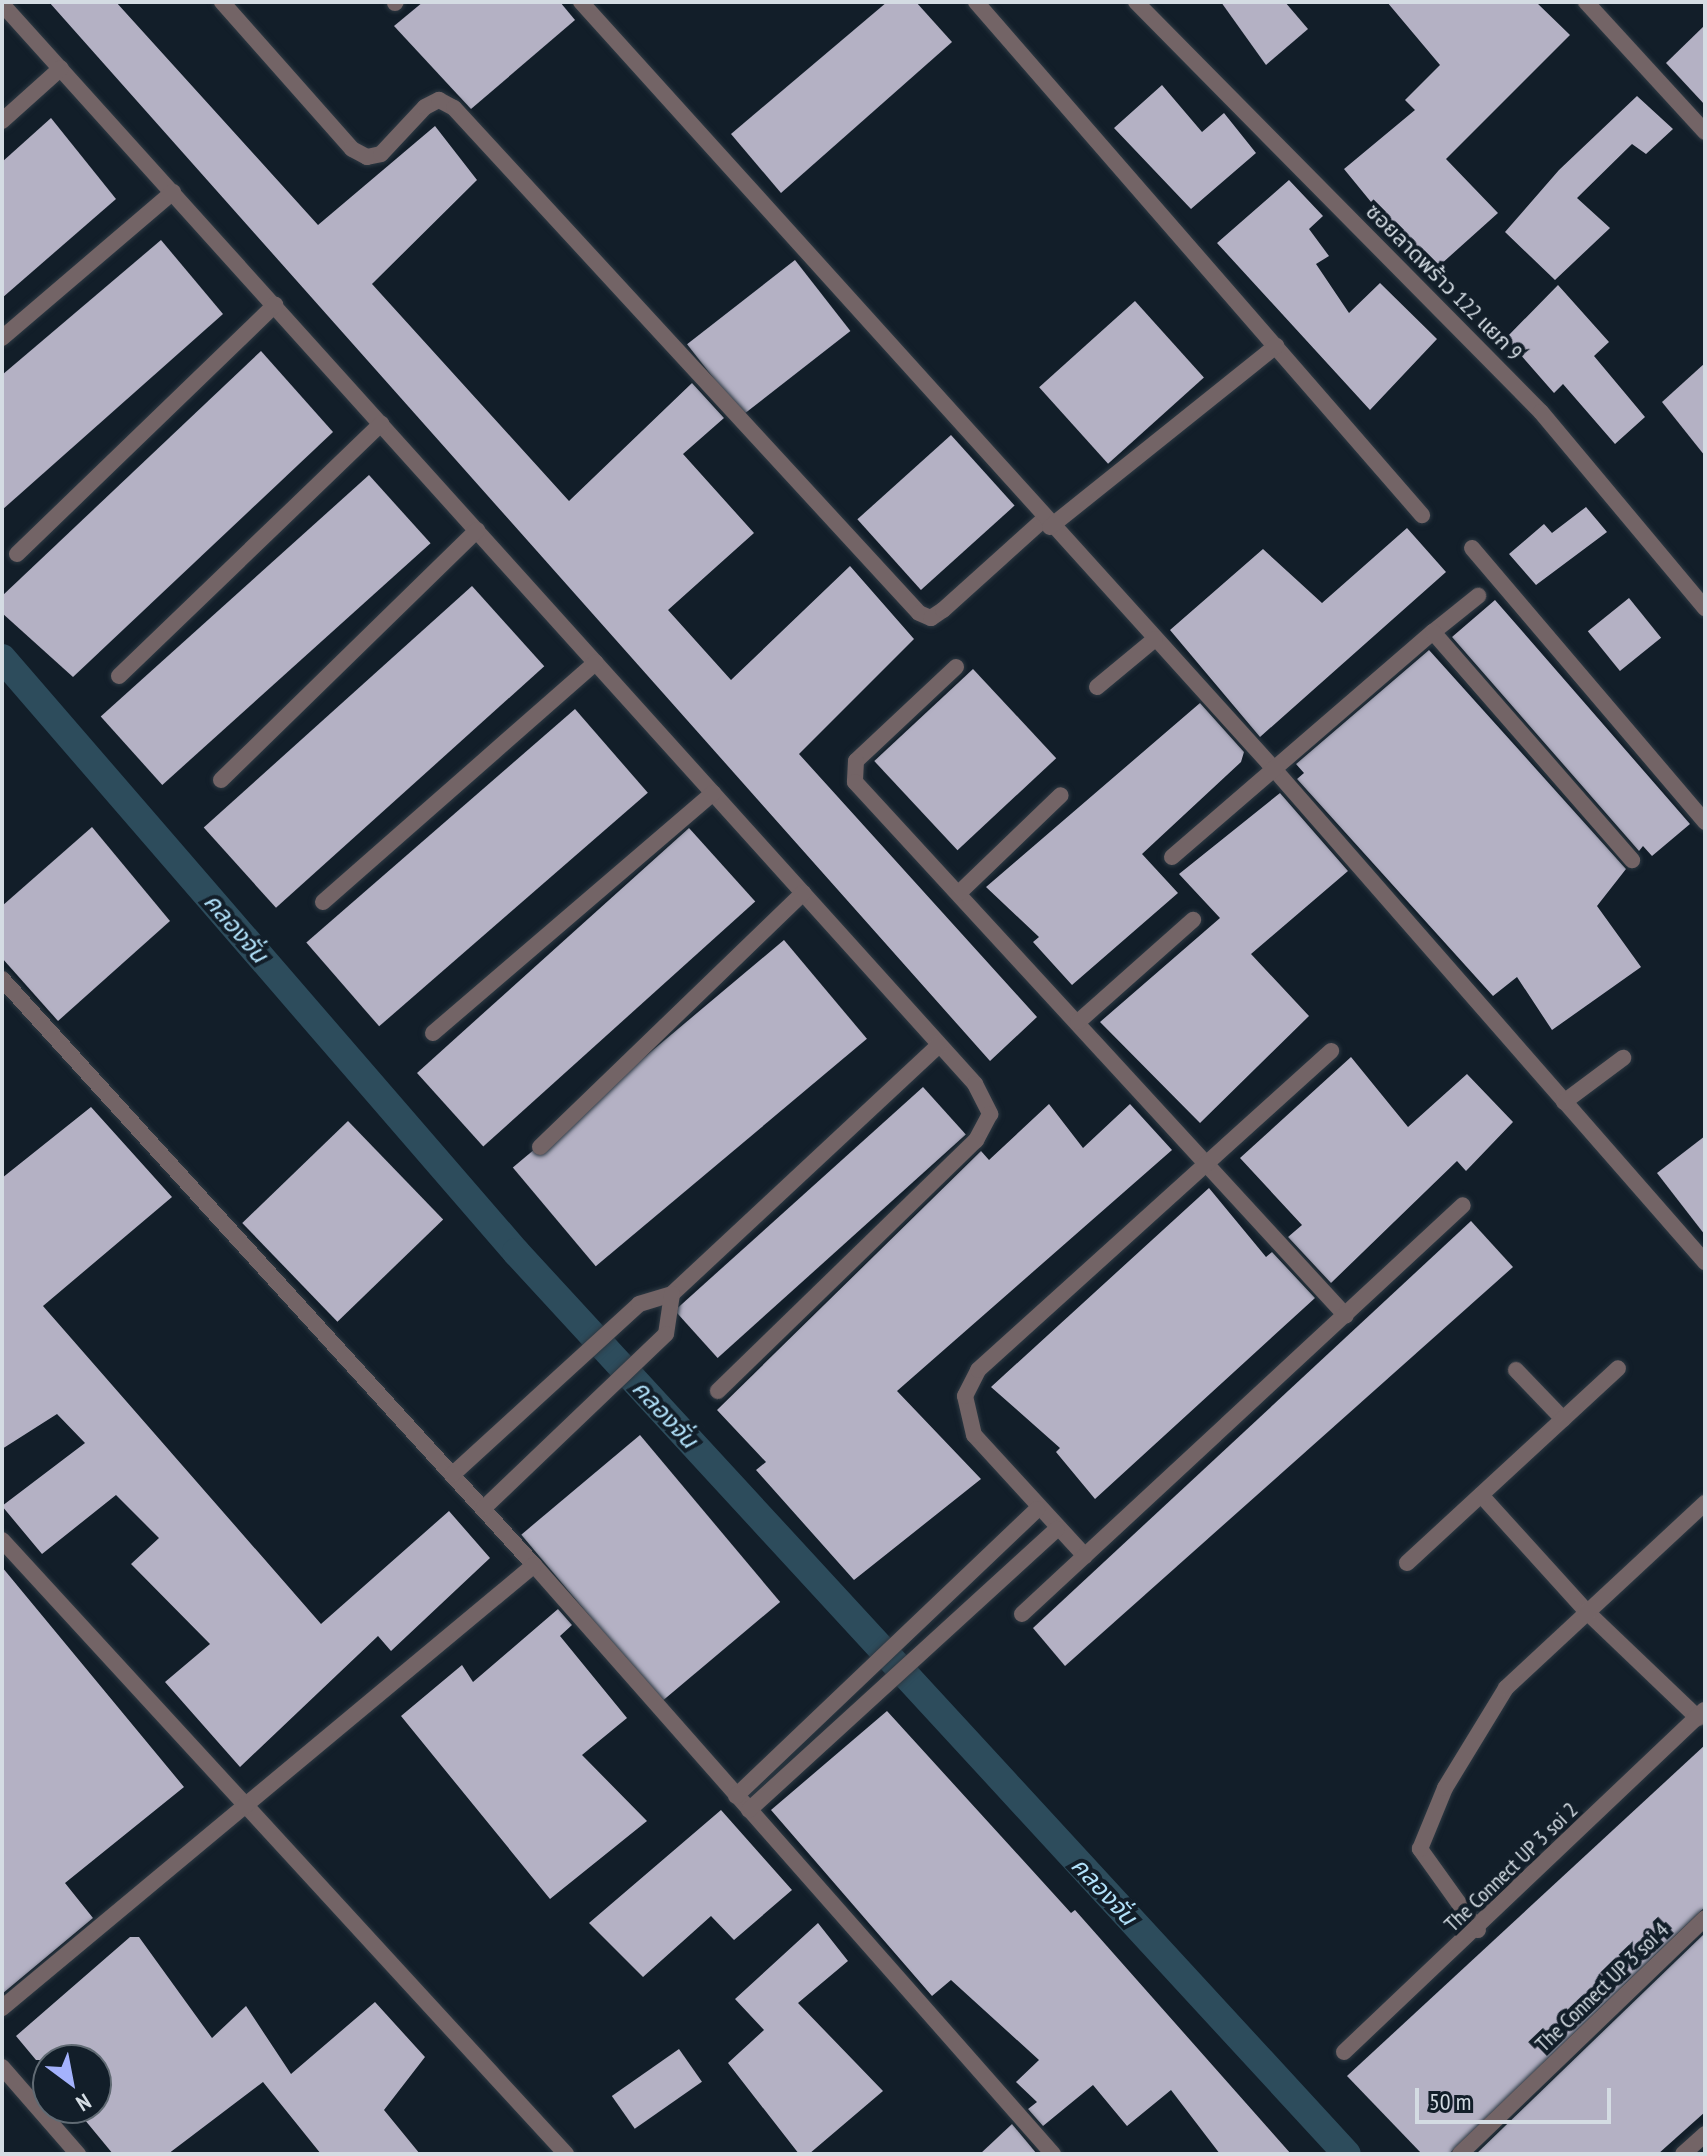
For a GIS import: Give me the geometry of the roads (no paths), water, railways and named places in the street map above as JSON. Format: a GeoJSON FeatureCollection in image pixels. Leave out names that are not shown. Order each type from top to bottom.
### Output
{"type":"FeatureCollection","features":[{"type":"Feature","properties":{"kind":"street"},"geometry":{"type":"LineString","coordinates":[[222,2],[352,149],[367,157],[381,154],[425,107],[439,100],[454,108],[919,613],[931,618],[1276,346]]}},
{"type":"Feature","properties":{"kind":"street"},"geometry":{"type":"LineString","coordinates":[[581,2],[1047,524],[1274,769],[1705,1262]]}},
{"type":"Feature","properties":{"kind":"street"},"geometry":{"type":"LineString","coordinates":[[976,2],[1422,515]]}},
{"type":"Feature","properties":{"kind":"street","name":"ซอยลาดพร้าว 122 แยก 9"},"geometry":{"type":"LineString","coordinates":[[1136,2],[1541,412],[1705,608]]}},
{"type":"Feature","properties":{"kind":"street"},"geometry":{"type":"LineString","coordinates":[[1586,2],[1705,132]]}},
{"type":"Feature","properties":{"kind":"street"},"geometry":{"type":"LineString","coordinates":[[2,4],[975,1084],[990,1114],[976,1140],[718,1391]]}},
{"type":"Feature","properties":{"kind":"street"},"geometry":{"type":"LineString","coordinates":[[2,121],[61,68]]}},
{"type":"Feature","properties":{"kind":"street"},"geometry":{"type":"LineString","coordinates":[[2,338],[173,192]]}},
{"type":"Feature","properties":{"kind":"street"},"geometry":{"type":"LineString","coordinates":[[17,554],[275,305]]}},
{"type":"Feature","properties":{"kind":"street"},"geometry":{"type":"LineString","coordinates":[[119,676],[381,424]]}},
{"type":"Feature","properties":{"kind":"street"},"geometry":{"type":"LineString","coordinates":[[221,780],[477,530]]}},
{"type":"Feature","properties":{"kind":"street"},"geometry":{"type":"LineString","coordinates":[[1472,548],[1705,822]]}},
{"type":"Feature","properties":{"kind":"street"},"geometry":{"type":"LineString","coordinates":[[1172,857],[1478,596]]}},
{"type":"Feature","properties":{"kind":"street"},"geometry":{"type":"LineString","coordinates":[[1433,632],[1632,860]]}},
{"type":"Feature","properties":{"kind":"street"},"geometry":{"type":"LineString","coordinates":[[1097,687],[1155,639]]}},
{"type":"Feature","properties":{"kind":"street"},"geometry":{"type":"LineString","coordinates":[[323,902],[596,662]]}},
{"type":"Feature","properties":{"kind":"street"},"geometry":{"type":"LineString","coordinates":[[956,667],[852,771],[855,782],[1210,1164],[1346,1316]]}},
{"type":"Feature","properties":{"kind":"street"},"geometry":{"type":"LineString","coordinates":[[433,1033],[713,793]]}},
{"type":"Feature","properties":{"kind":"street"},"geometry":{"type":"LineString","coordinates":[[959,893],[1061,795]]}},
{"type":"Feature","properties":{"kind":"street"},"geometry":{"type":"LineString","coordinates":[[540,1147],[803,893]]}},
{"type":"Feature","properties":{"kind":"street"},"geometry":{"type":"LineString","coordinates":[[1078,1022],[1193,920]]}},
{"type":"Feature","properties":{"kind":"street"},"geometry":{"type":"LineString","coordinates":[[2,979],[534,1565],[1053,2154]]}},
{"type":"Feature","properties":{"kind":"street"},"geometry":{"type":"LineString","coordinates":[[452,1475],[639,1304],[672,1294],[939,1045]]}},
{"type":"Feature","properties":{"kind":"street"},"geometry":{"type":"LineString","coordinates":[[1085,1556],[1037,1509],[974,1435],[965,1396],[978,1370],[1210,1164],[1331,1051]]}},
{"type":"Feature","properties":{"kind":"street"},"geometry":{"type":"LineString","coordinates":[[1564,1102],[1623,1058]]}},
{"type":"Feature","properties":{"kind":"street"},"geometry":{"type":"LineString","coordinates":[[1022,1614],[1463,1205]]}},
{"type":"Feature","properties":{"kind":"street"},"geometry":{"type":"LineString","coordinates":[[483,1509],[666,1334],[672,1294]]}},
{"type":"Feature","properties":{"kind":"street"},"geometry":{"type":"LineString","coordinates":[[1407,1563],[1618,1368]]}},
{"type":"Feature","properties":{"kind":"street"},"geometry":{"type":"LineString","coordinates":[[1516,1370],[1563,1419]]}},
{"type":"Feature","properties":{"kind":"street"},"geometry":{"type":"LineString","coordinates":[[1481,1495],[1586,1611],[1701,1714]]}},
{"type":"Feature","properties":{"kind":"street"},"geometry":{"type":"LineString","coordinates":[[1478,1930],[1430,1865],[1422,1837],[1506,1688],[1705,1503]]}},
{"type":"Feature","properties":{"kind":"street"},"geometry":{"type":"LineString","coordinates":[[736,1796],[1037,1509]]}},
{"type":"Feature","properties":{"kind":"street"},"geometry":{"type":"LineString","coordinates":[[749,1810],[1057,1529]]}},
{"type":"Feature","properties":{"kind":"street"},"geometry":{"type":"LineString","coordinates":[[2,1540],[242,1808],[566,2154]]}},
{"type":"Feature","properties":{"kind":"street"},"geometry":{"type":"LineString","coordinates":[[2,2008],[534,1565]]}},
{"type":"Feature","properties":{"kind":"street"},"geometry":{"type":"LineString","coordinates":[[915,1626],[932,1644]]}},
{"type":"Feature","properties":{"kind":"street"},"geometry":{"type":"LineString","coordinates":[[834,1702],[852,1719]]}},
{"type":"Feature","properties":{"kind":"street","name":"The Connect UP 3 soi 2"},"geometry":{"type":"LineString","coordinates":[[1344,2052],[1478,1930],[1701,1714]]}},
{"type":"Feature","properties":{"kind":"street","name":"The Connect UP 3 soi 4"},"geometry":{"type":"LineString","coordinates":[[1460,2154],[1705,1918]]}},
{"type":"Feature","properties":{"kind":"street"},"geometry":{"type":"LineString","coordinates":[[2,2067],[78,2154]]}},
{"type":"Feature","properties":{"kind":"street"},"geometry":{"type":"LineString","coordinates":[[1683,2154],[1705,2134]]}},
{"type":"Feature","properties":{"kind":"waterway","name":"คลองจั่น"},"geometry":{"type":"LineString","coordinates":[[2,658],[516,1252],[1347,2154]]}}]}
